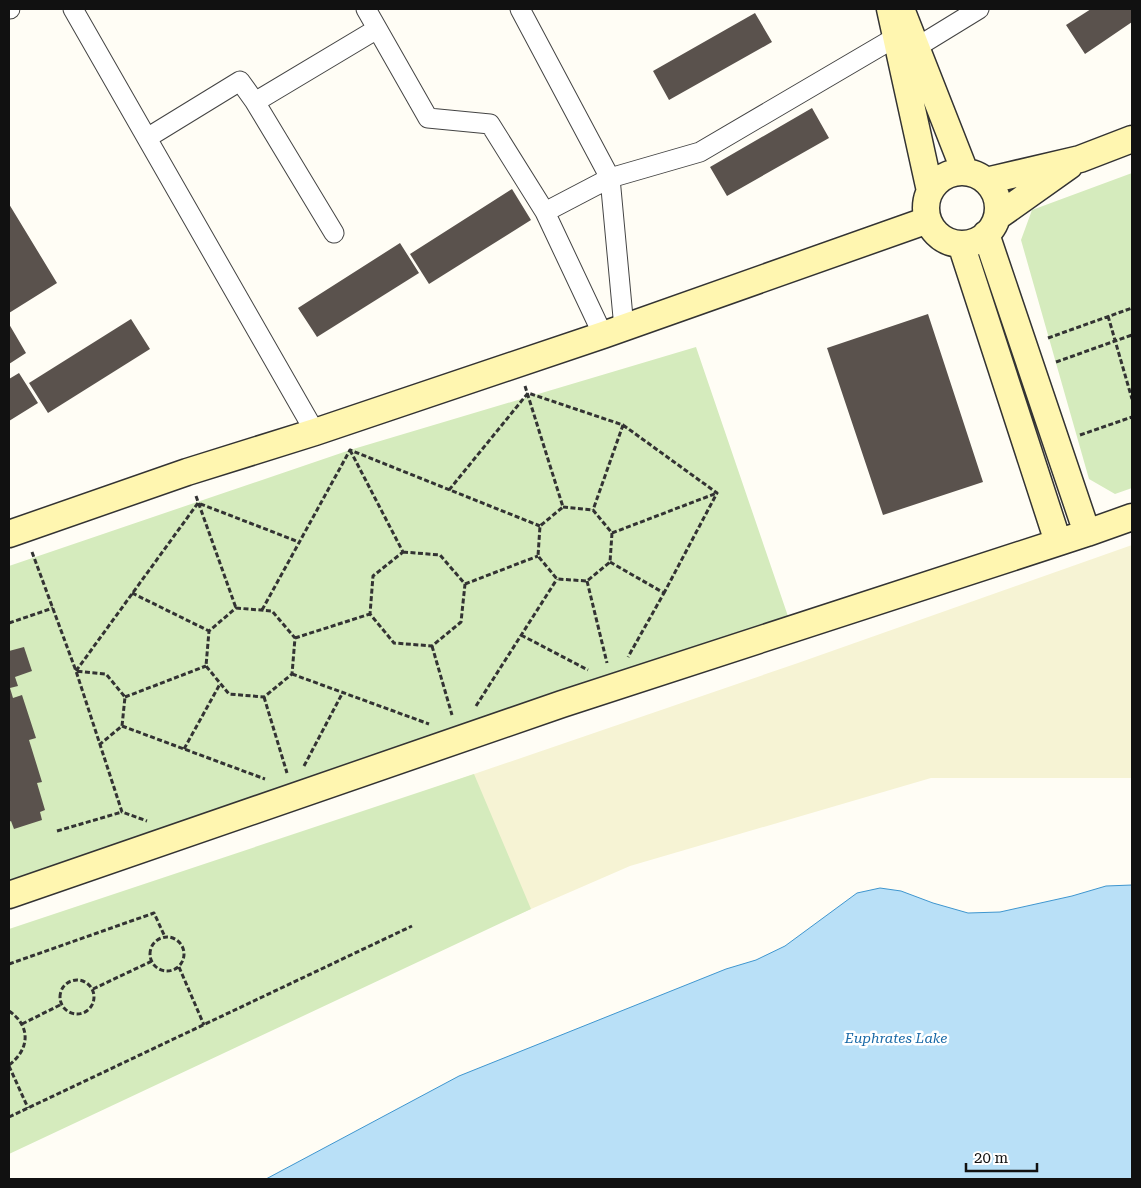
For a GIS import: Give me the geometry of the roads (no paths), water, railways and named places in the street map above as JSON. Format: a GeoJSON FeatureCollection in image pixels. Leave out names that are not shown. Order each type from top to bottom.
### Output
{"type":"FeatureCollection","features":[{"type":"Feature","properties":{"kind":"main road"},"geometry":{"type":"LineString","coordinates":[[890,9],[976,176],[992,188],[996,197],[998,207],[992,226],[1023,346],[1087,533]]}},
{"type":"Feature","properties":{"kind":"main road"},"geometry":{"type":"LineString","coordinates":[[901,9],[930,191]]}},
{"type":"Feature","properties":{"kind":"main road"},"geometry":{"type":"LineString","coordinates":[[1080,159],[992,226],[984,237],[973,242],[960,244],[949,242],[938,236],[930,226],[926,214],[926,202],[936,182],[945,176],[955,172],[976,176],[1080,159],[1132,139]]}},
{"type":"Feature","properties":{"kind":"main road"},"geometry":{"type":"LineString","coordinates":[[16,531],[187,472],[315,432],[614,332],[928,220]]}},
{"type":"Feature","properties":{"kind":"main road"},"geometry":{"type":"LineString","coordinates":[[960,244],[1058,542]]}},
{"type":"Feature","properties":{"kind":"main road"},"geometry":{"type":"LineString","coordinates":[[9,895],[562,704],[1087,533],[1132,516]]}},
{"type":"Feature","properties":{"kind":"street"},"geometry":{"type":"LineString","coordinates":[[73,9],[315,432]]}},
{"type":"Feature","properties":{"kind":"street"},"geometry":{"type":"LineString","coordinates":[[366,9],[428,118],[490,124],[614,332]]}},
{"type":"Feature","properties":{"kind":"street"},"geometry":{"type":"LineString","coordinates":[[520,9],[610,178],[614,332]]}},
{"type":"Feature","properties":{"kind":"street"},"geometry":{"type":"LineString","coordinates":[[544,212],[610,178],[700,152],[906,42],[979,9]]}},
{"type":"Feature","properties":{"kind":"street"},"geometry":{"type":"LineString","coordinates":[[255,102],[377,29]]}},
{"type":"Feature","properties":{"kind":"street"},"geometry":{"type":"LineString","coordinates":[[147,138],[240,81],[255,102],[334,233]]}},
{"type":"Feature","properties":{"kind":"water","name":"Euphrates Lake"},"geometry":{"type":"Polygon","coordinates":[[[1132,885],[1132,1179],[266,1179],[459,1076],[726,969],[756,960],[785,946],[857,893],[880,888],[901,891],[968,913],[1000,912],[1072,896],[1106,886],[1132,885]]]}}]}
